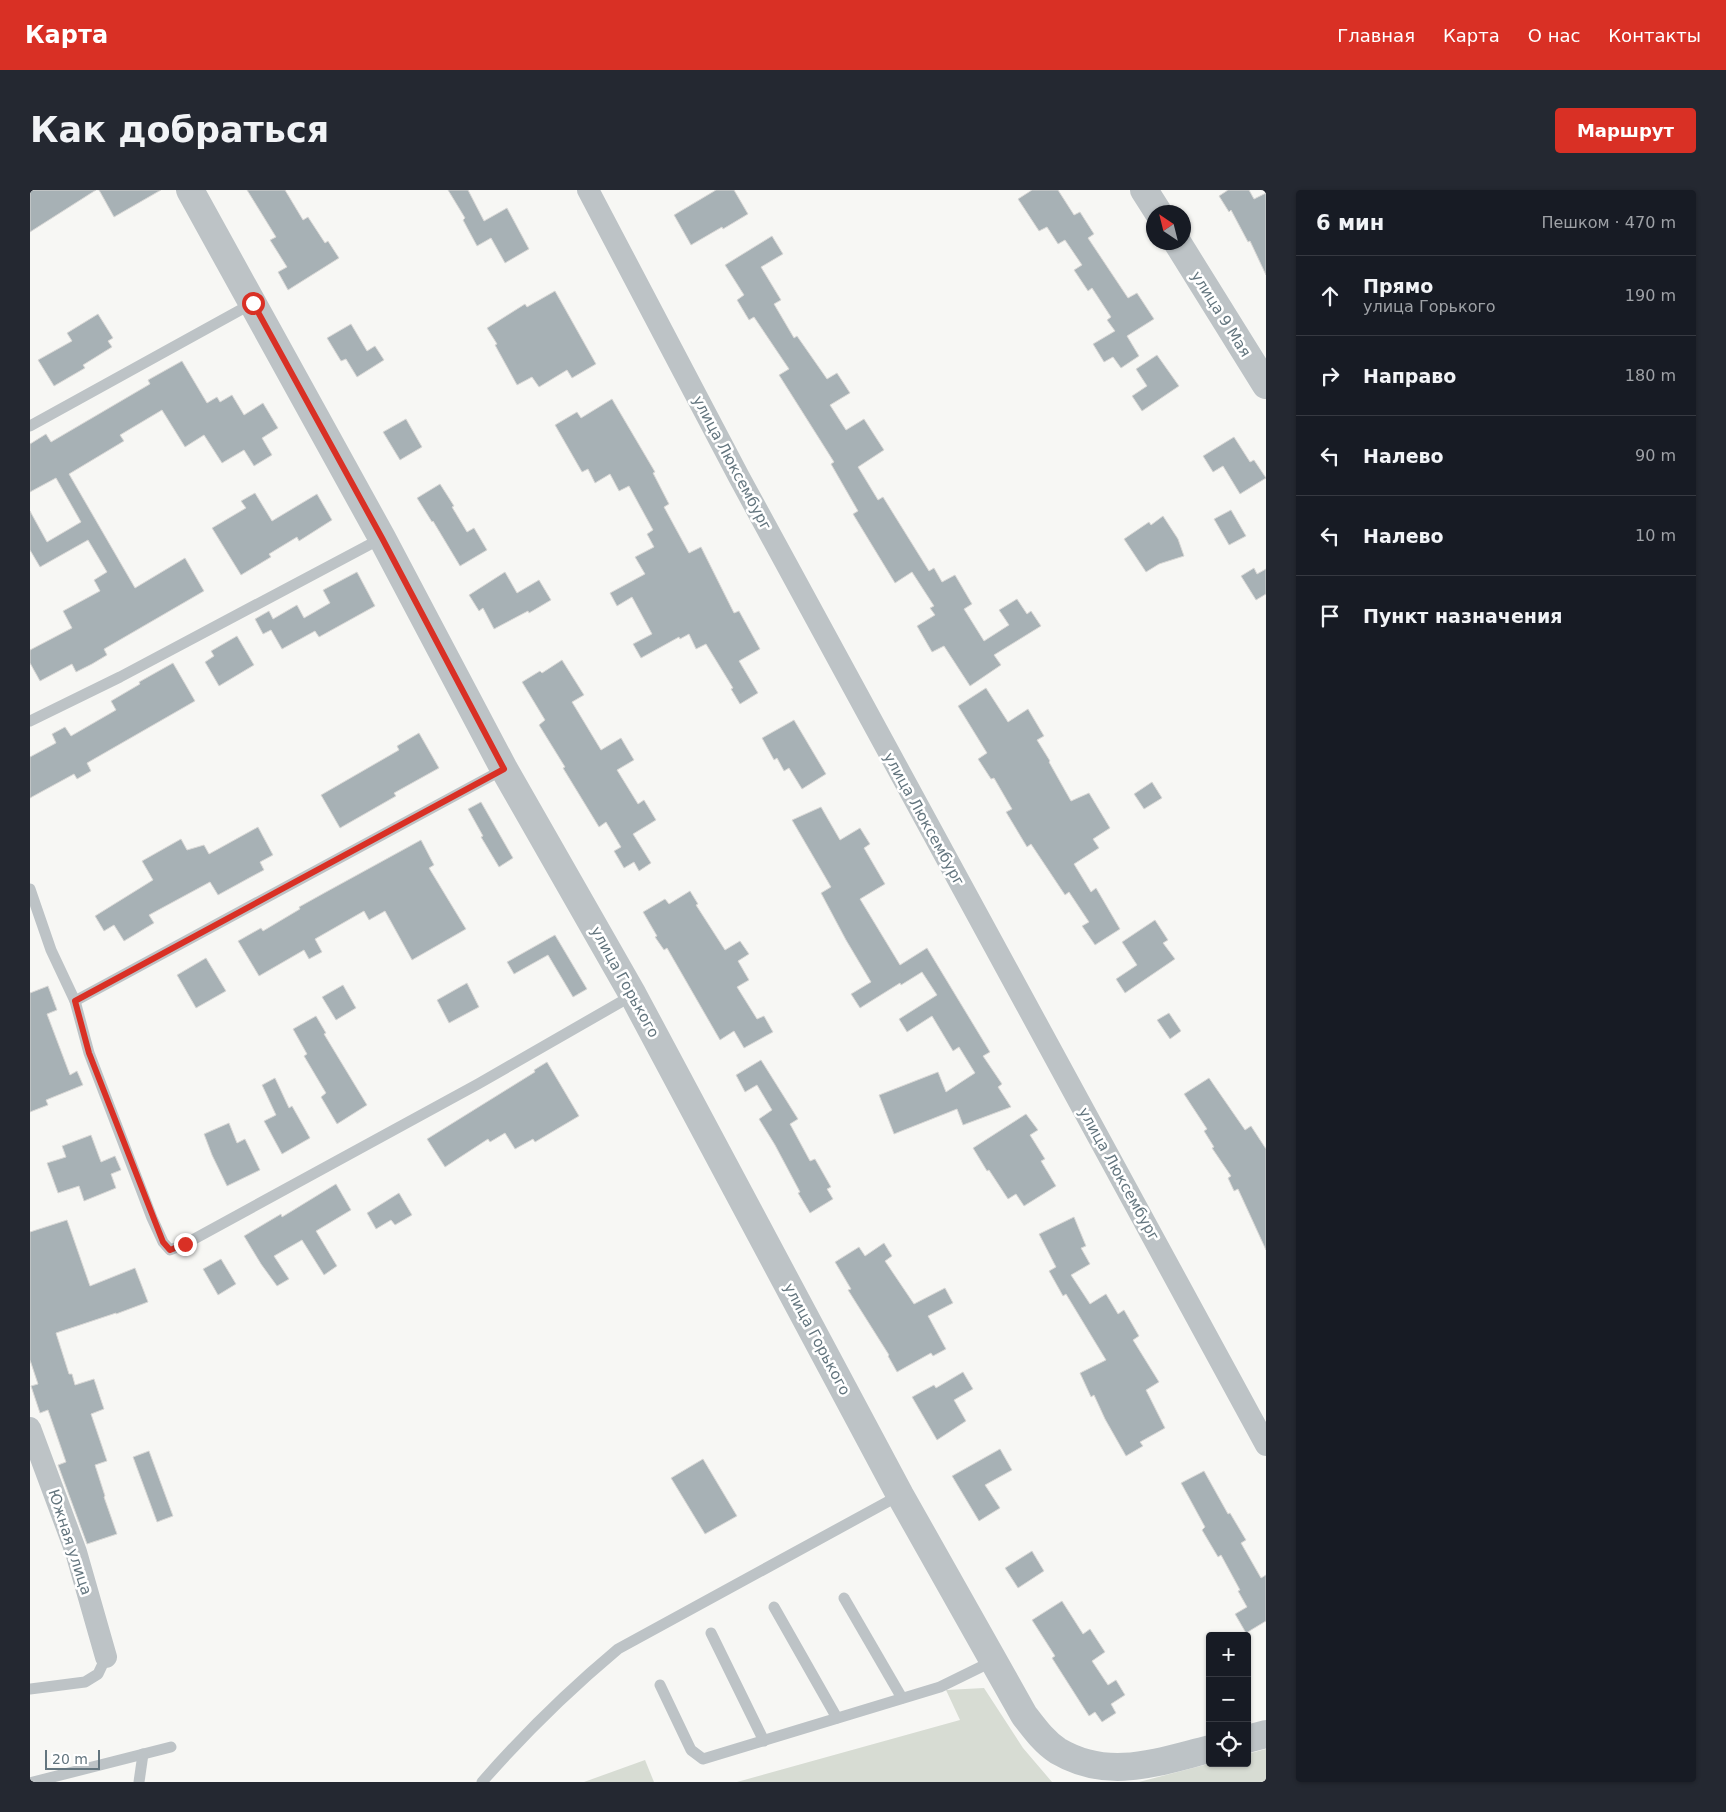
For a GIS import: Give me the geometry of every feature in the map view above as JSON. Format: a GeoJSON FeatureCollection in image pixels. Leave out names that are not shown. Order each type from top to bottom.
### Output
{"type":"FeatureCollection","features":[{"type":"Feature","properties":{"kind":"street","name":"улица Горького"},"geometry":{"type":"LineString","coordinates":[[190,190],[382,538],[504,769],[633,994],[900,1495],[1024,1715],[1041,1737],[1058,1751],[1105,1768],[1124,1768],[1206,1750]]}},
{"type":"Feature","properties":{"kind":"street","name":"улица Люксембург"},"geometry":{"type":"LineString","coordinates":[[588,190],[748,494],[1266,1445]]}},
{"type":"Feature","properties":{"kind":"street"},"geometry":{"type":"LineString","coordinates":[[1144,190],[1154,205]]}},
{"type":"Feature","properties":{"kind":"street","name":"улица 9 Мая"},"geometry":{"type":"LineString","coordinates":[[1182,250],[1266,385]]}},
{"type":"Feature","properties":{"kind":"street","name":"Южная улица"},"geometry":{"type":"LineString","coordinates":[[30,1428],[76,1552],[106,1658]]}},
{"type":"Feature","properties":{"kind":"street"},"geometry":{"type":"LineString","coordinates":[[1251,1738],[1266,1734]]}},
{"type":"Feature","properties":{"kind":"lane"},"geometry":{"type":"LineString","coordinates":[[30,426],[253,303]]}},
{"type":"Feature","properties":{"kind":"lane"},"geometry":{"type":"LineString","coordinates":[[30,721],[120,677],[382,538]]}},
{"type":"Feature","properties":{"kind":"lane"},"geometry":{"type":"LineString","coordinates":[[75,1001],[504,769]]}},
{"type":"Feature","properties":{"kind":"lane"},"geometry":{"type":"LineString","coordinates":[[30,889],[51,950],[75,1001],[89,1053],[152,1218],[163,1242],[170,1250],[185,1244],[478,1084],[633,994]]}},
{"type":"Feature","properties":{"kind":"lane"},"geometry":{"type":"LineString","coordinates":[[482,1782],[517,1743],[587,1675],[618,1649],[900,1495]]}},
{"type":"Feature","properties":{"kind":"lane"},"geometry":{"type":"LineString","coordinates":[[844,1598],[902,1698]]}},
{"type":"Feature","properties":{"kind":"lane"},"geometry":{"type":"LineString","coordinates":[[774,1607],[837,1718]]}},
{"type":"Feature","properties":{"kind":"lane"},"geometry":{"type":"LineString","coordinates":[[711,1634],[764,1741]]}},
{"type":"Feature","properties":{"kind":"lane"},"geometry":{"type":"LineString","coordinates":[[30,1689],[85,1682],[98,1674],[106,1658]]}},
{"type":"Feature","properties":{"kind":"lane"},"geometry":{"type":"LineString","coordinates":[[660,1685],[691,1750],[703,1759],[940,1687],[993,1661]]}},
{"type":"Feature","properties":{"kind":"lane"},"geometry":{"type":"LineString","coordinates":[[40,1781],[171,1747]]}},
{"type":"Feature","properties":{"kind":"lane"},"geometry":{"type":"LineString","coordinates":[[139,1782],[143,1754]]}},
{"type":"Feature","properties":{"kind":"shaded area"},"geometry":{"type":"Polygon","coordinates":[[[984,1688],[1023,1748],[1052,1782],[737,1782],[960,1720],[946,1690],[984,1688]]]}},
{"type":"Feature","properties":{"kind":"shaded area"},"geometry":{"type":"Polygon","coordinates":[[[1266,1749],[1266,1782],[1139,1782],[1206,1765],[1206,1767],[1251,1767],[1251,1753],[1266,1749]]]}},
{"type":"Feature","properties":{"kind":"shaded area"},"geometry":{"type":"Polygon","coordinates":[[[645,1760],[654,1782],[584,1782],[645,1760]]]}},
{"type":"Feature","properties":{"kind":"building"},"geometry":{"type":"Polygon","coordinates":[[[30,190],[96,190],[30,232],[30,190]]]}},
{"type":"Feature","properties":{"kind":"building"},"geometry":{"type":"Polygon","coordinates":[[[99,190],[161,190],[114,217],[99,190]]]}},
{"type":"Feature","properties":{"kind":"building"},"geometry":{"type":"Polygon","coordinates":[[[247,190],[285,190],[303,220],[308,217],[325,243],[328,241],[339,258],[288,290],[278,272],[287,267],[270,240],[276,237],[247,190]]]}},
{"type":"Feature","properties":{"kind":"building"},"geometry":{"type":"Polygon","coordinates":[[[448,190],[468,190],[484,221],[507,208],[529,249],[505,263],[491,238],[477,246],[463,220],[465,218],[448,190]]]}},
{"type":"Feature","properties":{"kind":"building"},"geometry":{"type":"Polygon","coordinates":[[[716,190],[734,190],[748,214],[691,245],[674,215],[716,190]]]}},
{"type":"Feature","properties":{"kind":"building"},"geometry":{"type":"Polygon","coordinates":[[[1032,190],[1058,190],[1074,215],[1080,212],[1094,234],[1088,238],[1128,298],[1137,293],[1154,319],[1127,336],[1139,356],[1121,368],[1113,357],[1104,362],[1093,344],[1115,331],[1107,320],[1111,317],[1092,288],[1088,291],[1074,270],[1082,265],[1065,240],[1058,244],[1047,227],[1039,231],[1018,199],[1032,190]]]}},
{"type":"Feature","properties":{"kind":"building"},"geometry":{"type":"Polygon","coordinates":[[[1228,190],[1249,190],[1254,199],[1266,193],[1266,275],[1250,241],[1248,242],[1231,210],[1229,212],[1219,196],[1228,190]]]}},
{"type":"Feature","properties":{"kind":"building"},"geometry":{"type":"Polygon","coordinates":[[[772,236],[783,254],[761,267],[781,300],[774,304],[794,338],[797,336],[827,379],[837,373],[850,393],[830,405],[846,430],[864,419],[884,450],[858,467],[878,500],[883,497],[929,571],[934,568],[942,582],[955,575],[972,604],[964,609],[984,641],[1009,625],[999,610],[1017,599],[1027,614],[1031,611],[1041,626],[994,655],[1001,665],[970,686],[944,646],[932,652],[917,626],[935,615],[930,608],[934,606],[912,572],[895,583],[853,514],[858,511],[831,464],[834,462],[779,375],[789,369],[754,317],[749,320],[737,300],[744,295],[725,265],[772,236]]]}},
{"type":"Feature","properties":{"kind":"building"},"geometry":{"type":"Polygon","coordinates":[[[555,291],[596,364],[572,378],[567,370],[539,387],[532,377],[517,385],[487,328],[525,304],[527,307],[555,291]]]}},
{"type":"Feature","properties":{"kind":"building"},"geometry":{"type":"Polygon","coordinates":[[[98,314],[113,338],[108,341],[112,347],[83,365],[85,368],[54,386],[38,360],[72,341],[67,333],[98,314]]]}},
{"type":"Feature","properties":{"kind":"building"},"geometry":{"type":"Polygon","coordinates":[[[351,324],[367,351],[375,346],[384,360],[357,377],[346,359],[341,361],[327,338],[351,324]]]}},
{"type":"Feature","properties":{"kind":"building"},"geometry":{"type":"Polygon","coordinates":[[[1157,355],[1179,386],[1142,411],[1132,396],[1147,386],[1136,369],[1157,355]]]}},
{"type":"Feature","properties":{"kind":"building"},"geometry":{"type":"Polygon","coordinates":[[[182,361],[207,403],[217,397],[220,402],[232,395],[244,415],[263,403],[278,428],[262,438],[272,455],[254,466],[244,450],[222,463],[204,435],[185,447],[162,410],[120,435],[124,441],[69,474],[135,588],[185,558],[204,591],[104,649],[107,655],[92,664],[76,672],[72,664],[40,681],[30,663],[30,650],[72,628],[63,611],[100,591],[94,580],[107,572],[88,540],[40,567],[30,550],[30,511],[47,542],[81,522],[56,478],[30,492],[30,444],[46,434],[51,442],[150,384],[148,380],[182,361]]]}},
{"type":"Feature","properties":{"kind":"building"},"geometry":{"type":"Polygon","coordinates":[[[612,399],[655,472],[653,473],[669,504],[664,507],[689,553],[701,547],[734,613],[739,611],[760,649],[739,661],[758,693],[740,704],[731,689],[733,688],[706,644],[696,649],[689,634],[680,639],[679,637],[641,658],[633,644],[652,634],[632,597],[617,606],[610,593],[645,574],[635,557],[654,547],[647,534],[653,530],[629,486],[619,491],[610,474],[595,483],[588,469],[582,472],[555,425],[577,412],[581,418],[612,399]]]}},
{"type":"Feature","properties":{"kind":"building"},"geometry":{"type":"Polygon","coordinates":[[[406,419],[422,447],[400,460],[383,432],[406,419]]]}},
{"type":"Feature","properties":{"kind":"building"},"geometry":{"type":"Polygon","coordinates":[[[1234,437],[1250,462],[1254,460],[1266,478],[1240,494],[1223,466],[1213,472],[1203,456],[1234,437]]]}},
{"type":"Feature","properties":{"kind":"building"},"geometry":{"type":"Polygon","coordinates":[[[440,484],[467,532],[474,528],[487,550],[460,566],[417,498],[440,484]]]}},
{"type":"Feature","properties":{"kind":"building"},"geometry":{"type":"Polygon","coordinates":[[[255,493],[272,521],[317,494],[332,520],[299,541],[297,537],[269,554],[271,557],[241,575],[212,528],[246,508],[241,501],[255,493]]]}},
{"type":"Feature","properties":{"kind":"building"},"geometry":{"type":"Polygon","coordinates":[[[1231,510],[1246,536],[1229,545],[1214,519],[1231,510]]]}},
{"type":"Feature","properties":{"kind":"building"},"geometry":{"type":"Polygon","coordinates":[[[1163,516],[1178,539],[1184,556],[1159,564],[1146,572],[1124,539],[1149,522],[1151,525],[1163,516]]]}},
{"type":"Feature","properties":{"kind":"building"},"geometry":{"type":"Polygon","coordinates":[[[1254,568],[1257,574],[1266,569],[1266,594],[1256,600],[1241,576],[1254,568]]]}},
{"type":"Feature","properties":{"kind":"building"},"geometry":{"type":"Polygon","coordinates":[[[357,572],[375,606],[319,637],[315,631],[282,649],[271,630],[263,634],[255,619],[269,611],[273,619],[297,605],[304,618],[330,603],[323,590],[357,572]]]}},
{"type":"Feature","properties":{"kind":"building"},"geometry":{"type":"Polygon","coordinates":[[[505,572],[517,593],[539,580],[551,600],[529,613],[528,611],[494,629],[483,608],[479,611],[469,595],[505,572]]]}},
{"type":"Feature","properties":{"kind":"building"},"geometry":{"type":"Polygon","coordinates":[[[237,636],[254,665],[219,686],[205,662],[214,656],[211,651],[237,636]]]}},
{"type":"Feature","properties":{"kind":"building"},"geometry":{"type":"Polygon","coordinates":[[[562,660],[584,695],[572,702],[601,750],[621,738],[634,760],[617,770],[638,804],[644,800],[656,820],[633,834],[651,863],[639,871],[634,862],[624,868],[614,851],[621,847],[606,822],[599,827],[563,768],[565,767],[539,725],[545,720],[522,682],[540,671],[542,673],[562,660]]]}},
{"type":"Feature","properties":{"kind":"building"},"geometry":{"type":"Polygon","coordinates":[[[173,663],[195,701],[87,763],[91,771],[77,779],[74,774],[30,798],[30,757],[56,743],[52,734],[65,727],[71,736],[116,710],[111,701],[140,684],[139,682],[173,663]]]}},
{"type":"Feature","properties":{"kind":"building"},"geometry":{"type":"Polygon","coordinates":[[[986,688],[1008,722],[1028,709],[1044,736],[1037,740],[1071,801],[1089,793],[1110,828],[1093,839],[1099,848],[1074,864],[1091,892],[1096,888],[1120,929],[1095,945],[1082,926],[1089,922],[1069,892],[1065,895],[1031,844],[1027,847],[1006,812],[1012,809],[994,778],[991,779],[978,759],[987,753],[958,706],[986,688]]]}},
{"type":"Feature","properties":{"kind":"building"},"geometry":{"type":"Polygon","coordinates":[[[794,720],[826,774],[802,789],[789,768],[784,771],[777,758],[774,760],[762,738],[794,720]]]}},
{"type":"Feature","properties":{"kind":"building"},"geometry":{"type":"Polygon","coordinates":[[[419,733],[439,768],[394,793],[396,796],[340,828],[321,795],[399,750],[397,746],[419,733]]]}},
{"type":"Feature","properties":{"kind":"building"},"geometry":{"type":"Polygon","coordinates":[[[1152,782],[1162,798],[1144,809],[1134,794],[1152,782]]]}},
{"type":"Feature","properties":{"kind":"building"},"geometry":{"type":"Polygon","coordinates":[[[481,802],[513,858],[499,867],[481,837],[483,836],[468,809],[481,802]]]}},
{"type":"Feature","properties":{"kind":"building"},"geometry":{"type":"Polygon","coordinates":[[[821,807],[840,840],[860,828],[870,844],[864,848],[885,884],[860,899],[900,965],[927,948],[990,1052],[983,1056],[1002,1084],[998,1087],[1011,1107],[963,1125],[957,1109],[894,1134],[879,1095],[938,1072],[946,1092],[975,1073],[959,1047],[953,1051],[932,1016],[907,1032],[899,1019],[937,995],[922,972],[901,985],[900,983],[860,1008],[851,994],[871,982],[821,893],[831,887],[792,820],[821,807]]]}},
{"type":"Feature","properties":{"kind":"building"},"geometry":{"type":"Polygon","coordinates":[[[258,827],[273,855],[260,862],[264,870],[218,895],[210,882],[149,915],[154,923],[124,941],[114,925],[104,931],[95,916],[153,880],[142,861],[181,839],[187,850],[204,845],[209,854],[258,827]]]}},
{"type":"Feature","properties":{"kind":"building"},"geometry":{"type":"Polygon","coordinates":[[[421,840],[434,865],[429,868],[466,929],[412,960],[385,911],[369,920],[364,911],[315,939],[322,952],[309,959],[304,950],[259,976],[238,941],[261,928],[263,931],[300,909],[299,907],[421,840]]]}},
{"type":"Feature","properties":{"kind":"building"},"geometry":{"type":"Polygon","coordinates":[[[690,891],[698,904],[696,905],[725,950],[740,941],[749,954],[738,961],[749,980],[737,987],[757,1019],[764,1016],[773,1032],[744,1048],[734,1031],[720,1040],[667,948],[664,950],[655,937],[657,936],[643,912],[665,899],[669,904],[690,891]]]}},
{"type":"Feature","properties":{"kind":"building"},"geometry":{"type":"Polygon","coordinates":[[[1155,920],[1168,940],[1163,943],[1175,959],[1125,993],[1116,979],[1137,965],[1122,942],[1155,920]]]}},
{"type":"Feature","properties":{"kind":"building"},"geometry":{"type":"Polygon","coordinates":[[[555,935],[587,989],[573,997],[548,955],[514,974],[507,962],[555,935]]]}},
{"type":"Feature","properties":{"kind":"building"},"geometry":{"type":"Polygon","coordinates":[[[206,958],[226,991],[196,1008],[177,975],[206,958]]]}},
{"type":"Feature","properties":{"kind":"building"},"geometry":{"type":"Polygon","coordinates":[[[467,983],[479,1007],[449,1023],[437,1000],[467,983]]]}},
{"type":"Feature","properties":{"kind":"building"},"geometry":{"type":"Polygon","coordinates":[[[343,985],[356,1008],[336,1020],[322,997],[343,985]]]}},
{"type":"Feature","properties":{"kind":"building"},"geometry":{"type":"Polygon","coordinates":[[[48,986],[57,1010],[47,1014],[70,1075],[77,1071],[83,1085],[46,1100],[48,1105],[30,1112],[30,993],[48,986]]]}},
{"type":"Feature","properties":{"kind":"building"},"geometry":{"type":"Polygon","coordinates":[[[1169,1013],[1181,1031],[1170,1039],[1157,1020],[1169,1013]]]}},
{"type":"Feature","properties":{"kind":"building"},"geometry":{"type":"Polygon","coordinates":[[[316,1016],[326,1033],[324,1034],[367,1105],[337,1124],[321,1097],[326,1093],[304,1056],[307,1054],[293,1029],[316,1016]]]}},
{"type":"Feature","properties":{"kind":"building"},"geometry":{"type":"Polygon","coordinates":[[[761,1060],[798,1119],[790,1124],[810,1161],[815,1159],[831,1187],[827,1189],[833,1199],[810,1213],[798,1193],[800,1192],[775,1145],[759,1119],[772,1110],[757,1085],[745,1092],[736,1075],[761,1060]]]}},
{"type":"Feature","properties":{"kind":"building"},"geometry":{"type":"Polygon","coordinates":[[[547,1062],[579,1116],[535,1142],[533,1139],[515,1149],[505,1133],[490,1142],[488,1139],[445,1167],[427,1139],[535,1072],[534,1070],[547,1062]]]}},
{"type":"Feature","properties":{"kind":"building"},"geometry":{"type":"Polygon","coordinates":[[[275,1078],[289,1108],[292,1106],[310,1138],[282,1154],[264,1121],[276,1115],[262,1085],[275,1078]]]}},
{"type":"Feature","properties":{"kind":"building"},"geometry":{"type":"Polygon","coordinates":[[[1209,1078],[1245,1130],[1251,1126],[1266,1149],[1266,1250],[1238,1189],[1234,1191],[1228,1178],[1231,1176],[1212,1148],[1214,1147],[1204,1131],[1207,1129],[1184,1094],[1209,1078]]]}},
{"type":"Feature","properties":{"kind":"building"},"geometry":{"type":"Polygon","coordinates":[[[1026,1114],[1038,1130],[1030,1135],[1045,1159],[1041,1161],[1056,1186],[1024,1206],[1016,1194],[1008,1199],[973,1148],[1026,1114]]]}},
{"type":"Feature","properties":{"kind":"building"},"geometry":{"type":"Polygon","coordinates":[[[229,1123],[237,1143],[245,1139],[260,1170],[227,1186],[204,1134],[229,1123]]]}},
{"type":"Feature","properties":{"kind":"building"},"geometry":{"type":"Polygon","coordinates":[[[91,1135],[101,1162],[115,1156],[121,1170],[111,1174],[116,1188],[84,1201],[79,1186],[58,1193],[47,1163],[66,1157],[62,1146],[91,1135]]]}},
{"type":"Feature","properties":{"kind":"building"},"geometry":{"type":"Polygon","coordinates":[[[336,1184],[351,1210],[316,1231],[337,1266],[324,1275],[302,1240],[274,1256],[289,1279],[277,1286],[244,1236],[281,1214],[282,1217],[336,1184]]]}},
{"type":"Feature","properties":{"kind":"building"},"geometry":{"type":"Polygon","coordinates":[[[399,1193],[412,1215],[395,1225],[391,1220],[376,1229],[367,1213],[399,1193]]]}},
{"type":"Feature","properties":{"kind":"building"},"geometry":{"type":"Polygon","coordinates":[[[1074,1217],[1086,1246],[1081,1248],[1090,1264],[1071,1275],[1090,1304],[1106,1294],[1118,1314],[1124,1310],[1139,1336],[1133,1340],[1159,1382],[1146,1390],[1165,1428],[1140,1442],[1143,1446],[1126,1456],[1094,1395],[1091,1397],[1080,1373],[1106,1360],[1066,1294],[1063,1296],[1049,1271],[1056,1267],[1039,1234],[1074,1217]]]}},
{"type":"Feature","properties":{"kind":"building"},"geometry":{"type":"Polygon","coordinates":[[[67,1220],[90,1286],[135,1268],[148,1302],[56,1333],[69,1374],[72,1374],[75,1385],[94,1379],[104,1409],[91,1414],[107,1461],[95,1465],[117,1534],[87,1544],[58,1465],[66,1462],[48,1410],[40,1413],[31,1386],[38,1384],[30,1360],[30,1232],[67,1220]]]}},
{"type":"Feature","properties":{"kind":"building"},"geometry":{"type":"Polygon","coordinates":[[[884,1243],[892,1256],[885,1261],[914,1304],[945,1288],[953,1303],[928,1316],[946,1349],[933,1356],[931,1353],[897,1372],[889,1355],[848,1290],[851,1289],[835,1262],[859,1247],[865,1256],[884,1243]]]}},
{"type":"Feature","properties":{"kind":"building"},"geometry":{"type":"Polygon","coordinates":[[[221,1259],[236,1284],[218,1295],[203,1269],[221,1259]]]}},
{"type":"Feature","properties":{"kind":"building"},"geometry":{"type":"Polygon","coordinates":[[[963,1372],[973,1389],[954,1400],[966,1421],[937,1440],[912,1397],[934,1385],[936,1388],[963,1372]]]}},
{"type":"Feature","properties":{"kind":"building"},"geometry":{"type":"Polygon","coordinates":[[[1000,1449],[1012,1470],[985,1485],[1000,1508],[979,1521],[952,1476],[1000,1449]]]}},
{"type":"Feature","properties":{"kind":"building"},"geometry":{"type":"Polygon","coordinates":[[[149,1451],[173,1516],[157,1522],[133,1457],[149,1451]]]}},
{"type":"Feature","properties":{"kind":"building"},"geometry":{"type":"Polygon","coordinates":[[[703,1459],[737,1516],[705,1534],[671,1478],[703,1459]]]}},
{"type":"Feature","properties":{"kind":"building"},"geometry":{"type":"Polygon","coordinates":[[[1204,1471],[1228,1514],[1230,1513],[1246,1540],[1241,1543],[1261,1578],[1266,1575],[1266,1621],[1248,1632],[1245,1632],[1235,1614],[1247,1607],[1238,1591],[1240,1590],[1221,1555],[1218,1557],[1202,1530],[1205,1527],[1181,1483],[1204,1471]]]}},
{"type":"Feature","properties":{"kind":"building"},"geometry":{"type":"Polygon","coordinates":[[[1032,1551],[1044,1571],[1018,1588],[1005,1568],[1032,1551]]]}},
{"type":"Feature","properties":{"kind":"building"},"geometry":{"type":"Polygon","coordinates":[[[1062,1601],[1083,1634],[1090,1629],[1105,1652],[1092,1661],[1108,1685],[1116,1680],[1125,1695],[1111,1704],[1116,1713],[1102,1722],[1095,1712],[1089,1716],[1052,1658],[1055,1656],[1032,1620],[1062,1601]]]}},
{"type":"Feature","properties":{"kind":"route"},"geometry":{"type":"LineString","coordinates":[[185,1244],[170,1250],[163,1242],[152,1218],[89,1053],[75,1001],[504,769],[382,538],[253,303]]}}]}
